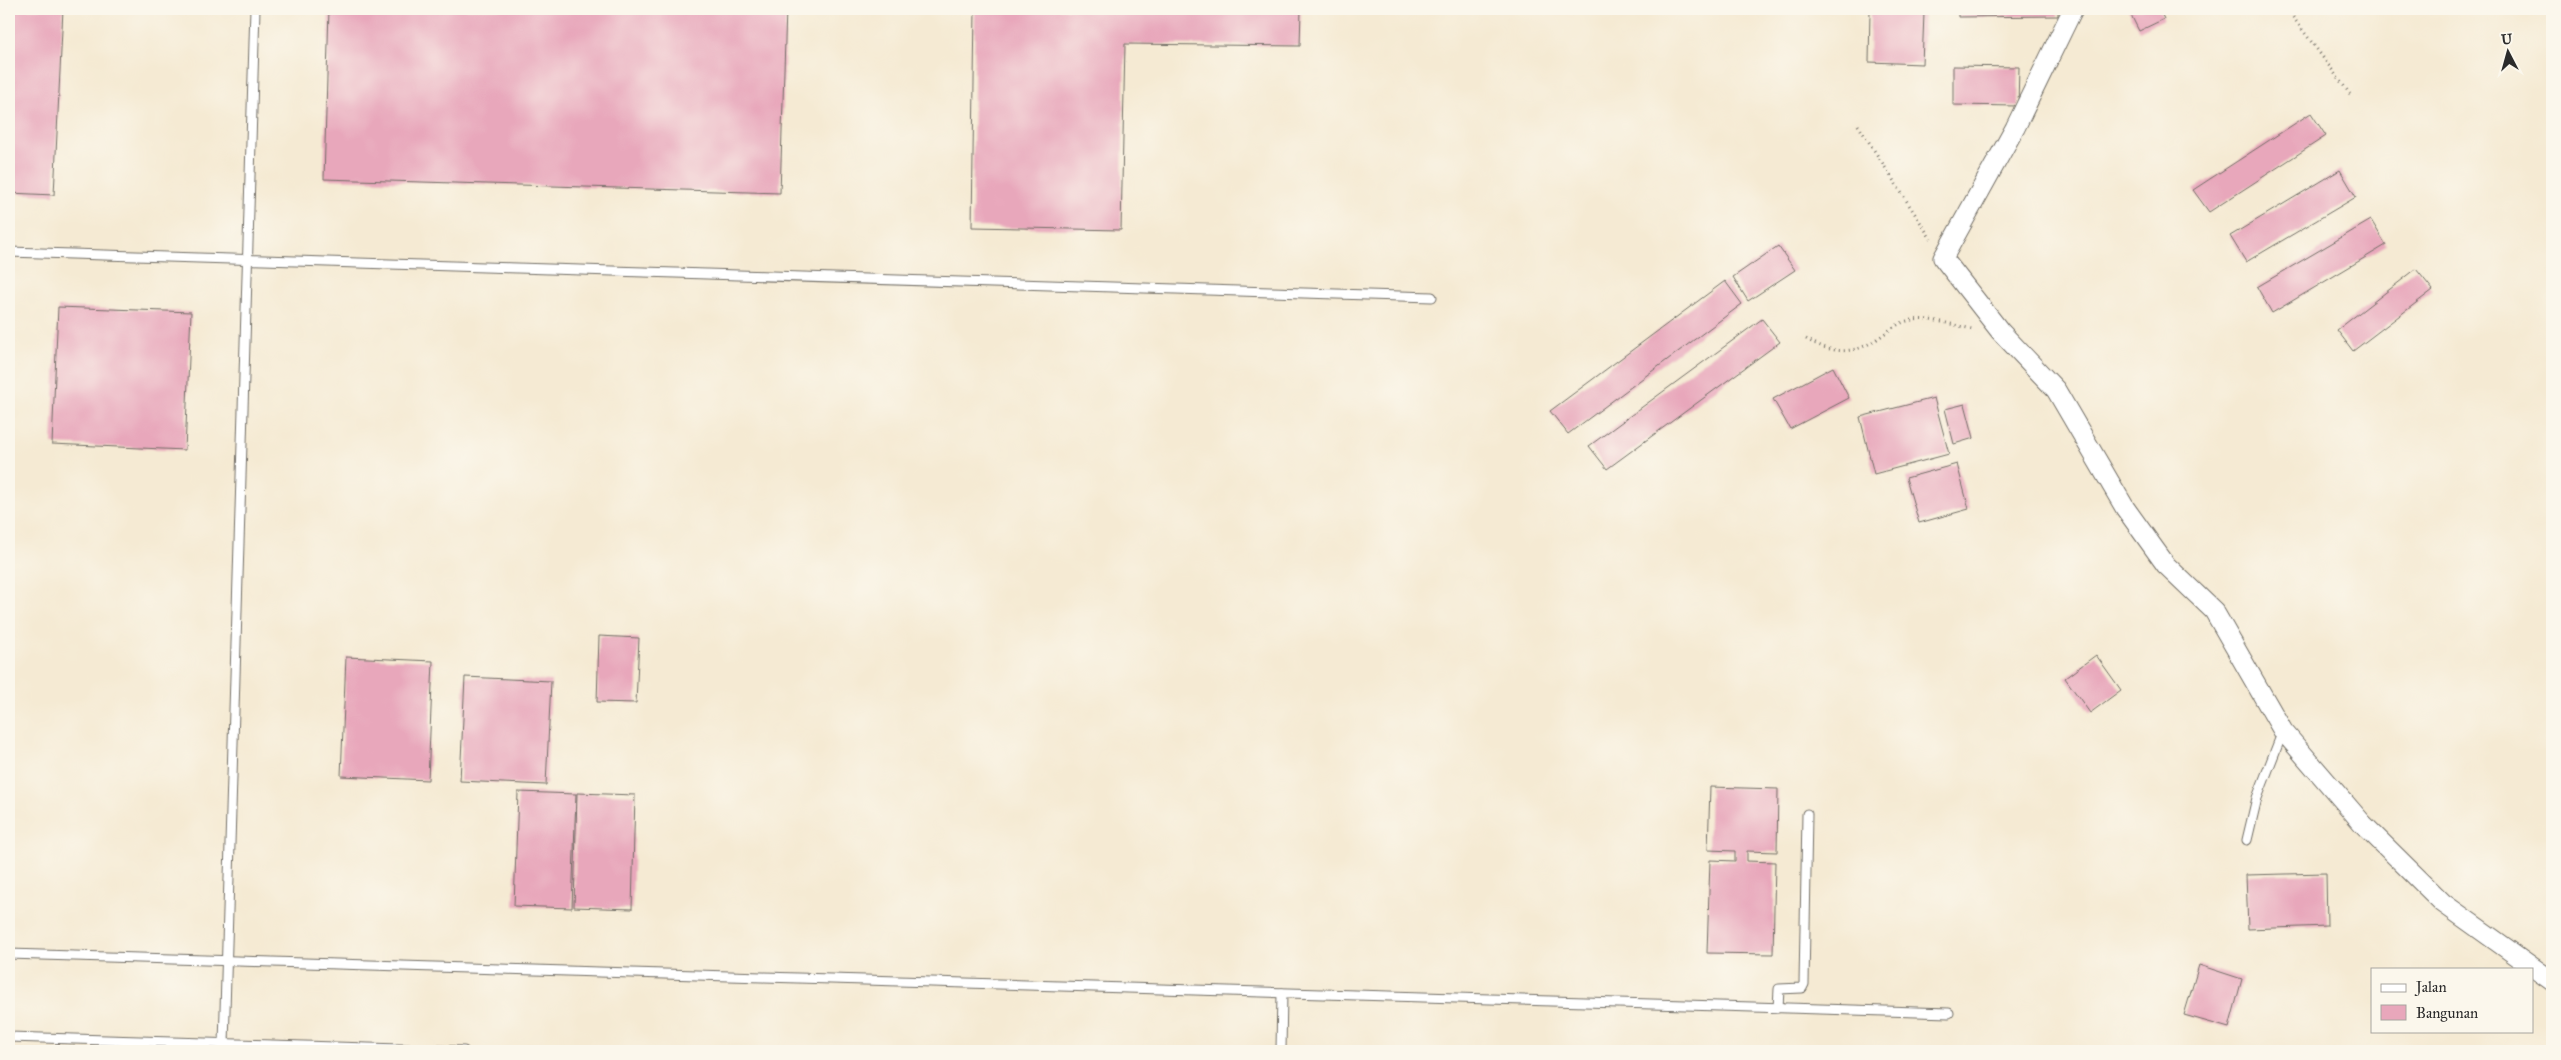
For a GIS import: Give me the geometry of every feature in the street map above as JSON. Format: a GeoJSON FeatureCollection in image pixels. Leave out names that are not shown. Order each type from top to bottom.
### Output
{"type":"FeatureCollection","features":[{"type":"Feature","properties":{"kind":"street"},"geometry":{"type":"LineString","coordinates":[[2073,9],[2015,128],[1943,258],[2000,332],[2056,390],[2125,508],[2166,565],[2214,611],[2283,731],[2363,824],[2443,903],[2534,968]]}},
{"type":"Feature","properties":{"kind":"street"},"geometry":{"type":"LineString","coordinates":[[2534,968],[2552,981]]}},
{"type":"Feature","properties":{"kind":"lane"},"geometry":{"type":"LineString","coordinates":[[222,1048],[255,9]]}},
{"type":"Feature","properties":{"kind":"lane"},"geometry":{"type":"LineString","coordinates":[[9,252],[1432,297]]}},
{"type":"Feature","properties":{"kind":"lane"},"geometry":{"type":"LineString","coordinates":[[2247,840],[2257,798],[2283,731]]}},
{"type":"Feature","properties":{"kind":"lane"},"geometry":{"type":"LineString","coordinates":[[1778,1008],[1779,989],[1802,988],[1804,984],[1808,814]]}},
{"type":"Feature","properties":{"kind":"lane"},"geometry":{"type":"LineString","coordinates":[[9,954],[1949,1013]]}},
{"type":"Feature","properties":{"kind":"lane"},"geometry":{"type":"LineString","coordinates":[[1281,1051],[1282,992]]}},
{"type":"Feature","properties":{"kind":"lane"},"geometry":{"type":"LineString","coordinates":[[9,1038],[222,1048],[464,1051]]}},
{"type":"Feature","properties":{"kind":"path"},"geometry":{"type":"LineString","coordinates":[[2287,9],[2350,94]]}},
{"type":"Feature","properties":{"kind":"path"},"geometry":{"type":"LineString","coordinates":[[1858,124],[1943,258]]}},
{"type":"Feature","properties":{"kind":"path"},"geometry":{"type":"LineString","coordinates":[[1806,338],[1824,349],[1845,352],[1869,344],[1895,326],[1909,320],[1924,320],[1980,331],[2000,332]]}},
{"type":"Feature","properties":{"kind":"building"},"geometry":{"type":"Polygon","coordinates":[[[9,9],[63,9],[54,195],[9,193],[9,9]]]}},
{"type":"Feature","properties":{"kind":"building"},"geometry":{"type":"Polygon","coordinates":[[[329,9],[786,9],[780,193],[324,179],[329,9]]]}},
{"type":"Feature","properties":{"kind":"building"},"geometry":{"type":"Polygon","coordinates":[[[975,9],[1301,9],[1300,46],[1125,44],[1121,230],[972,227],[975,9]]]}},
{"type":"Feature","properties":{"kind":"building"},"geometry":{"type":"Polygon","coordinates":[[[1958,9],[2058,9],[2058,16],[1958,17],[1958,9]]]}},
{"type":"Feature","properties":{"kind":"building"},"geometry":{"type":"Polygon","coordinates":[[[2128,9],[2159,9],[2164,19],[2139,31],[2128,9]]]}},
{"type":"Feature","properties":{"kind":"building"},"geometry":{"type":"Polygon","coordinates":[[[1870,11],[1924,13],[1922,64],[1869,62],[1870,11]]]}},
{"type":"Feature","properties":{"kind":"building"},"geometry":{"type":"Polygon","coordinates":[[[1953,66],[2019,67],[2018,106],[1953,105],[1953,66]]]}},
{"type":"Feature","properties":{"kind":"building"},"geometry":{"type":"Polygon","coordinates":[[[2311,113],[2326,136],[2209,212],[2193,190],[2311,113]]]}},
{"type":"Feature","properties":{"kind":"building"},"geometry":{"type":"Polygon","coordinates":[[[2340,170],[2356,197],[2246,262],[2230,236],[2340,170]]]}},
{"type":"Feature","properties":{"kind":"building"},"geometry":{"type":"Polygon","coordinates":[[[2371,220],[2386,245],[2272,313],[2257,287],[2371,220]]]}},
{"type":"Feature","properties":{"kind":"building"},"geometry":{"type":"Polygon","coordinates":[[[1778,246],[1795,270],[1748,301],[1733,277],[1778,246]]]}},
{"type":"Feature","properties":{"kind":"building"},"geometry":{"type":"Polygon","coordinates":[[[2416,269],[2433,290],[2353,351],[2337,330],[2416,269]]]}},
{"type":"Feature","properties":{"kind":"building"},"geometry":{"type":"Polygon","coordinates":[[[1725,281],[1742,304],[1568,434],[1550,411],[1725,281]]]}},
{"type":"Feature","properties":{"kind":"building"},"geometry":{"type":"Polygon","coordinates":[[[58,307],[191,312],[185,450],[52,444],[58,307]]]}},
{"type":"Feature","properties":{"kind":"building"},"geometry":{"type":"Polygon","coordinates":[[[1762,319],[1780,342],[1607,469],[1589,446],[1762,319]]]}},
{"type":"Feature","properties":{"kind":"building"},"geometry":{"type":"Polygon","coordinates":[[[1833,367],[1849,398],[1790,429],[1773,399],[1833,367]]]}},
{"type":"Feature","properties":{"kind":"building"},"geometry":{"type":"Polygon","coordinates":[[[1934,398],[1949,454],[1874,474],[1860,417],[1934,398]]]}},
{"type":"Feature","properties":{"kind":"building"},"geometry":{"type":"Polygon","coordinates":[[[1965,404],[1974,438],[1954,444],[1945,409],[1965,404]]]}},
{"type":"Feature","properties":{"kind":"building"},"geometry":{"type":"Polygon","coordinates":[[[1957,464],[1969,509],[1919,523],[1906,478],[1957,464]]]}},
{"type":"Feature","properties":{"kind":"building"},"geometry":{"type":"Polygon","coordinates":[[[599,636],[639,638],[636,703],[597,702],[599,636]]]}},
{"type":"Feature","properties":{"kind":"building"},"geometry":{"type":"Polygon","coordinates":[[[2096,655],[2121,690],[2090,713],[2065,678],[2096,655]]]}},
{"type":"Feature","properties":{"kind":"building"},"geometry":{"type":"Polygon","coordinates":[[[346,657],[433,661],[428,780],[341,776],[346,657]]]}},
{"type":"Feature","properties":{"kind":"building"},"geometry":{"type":"Polygon","coordinates":[[[465,677],[551,681],[546,785],[460,781],[465,677]]]}},
{"type":"Feature","properties":{"kind":"building"},"geometry":{"type":"Polygon","coordinates":[[[1710,787],[1778,789],[1777,852],[1747,851],[1747,861],[1775,862],[1773,954],[1707,953],[1710,860],[1735,861],[1735,851],[1708,850],[1710,787]]]}},
{"type":"Feature","properties":{"kind":"building"},"geometry":{"type":"Polygon","coordinates":[[[518,792],[576,794],[572,908],[514,906],[518,792]]]}},
{"type":"Feature","properties":{"kind":"building"},"geometry":{"type":"Polygon","coordinates":[[[577,793],[635,795],[632,909],[574,907],[577,793]]]}},
{"type":"Feature","properties":{"kind":"building"},"geometry":{"type":"Polygon","coordinates":[[[2326,873],[2327,926],[2248,929],[2246,875],[2326,873]]]}},
{"type":"Feature","properties":{"kind":"building"},"geometry":{"type":"Polygon","coordinates":[[[2199,965],[2242,979],[2229,1028],[2184,1015],[2199,965]]]}}]}
